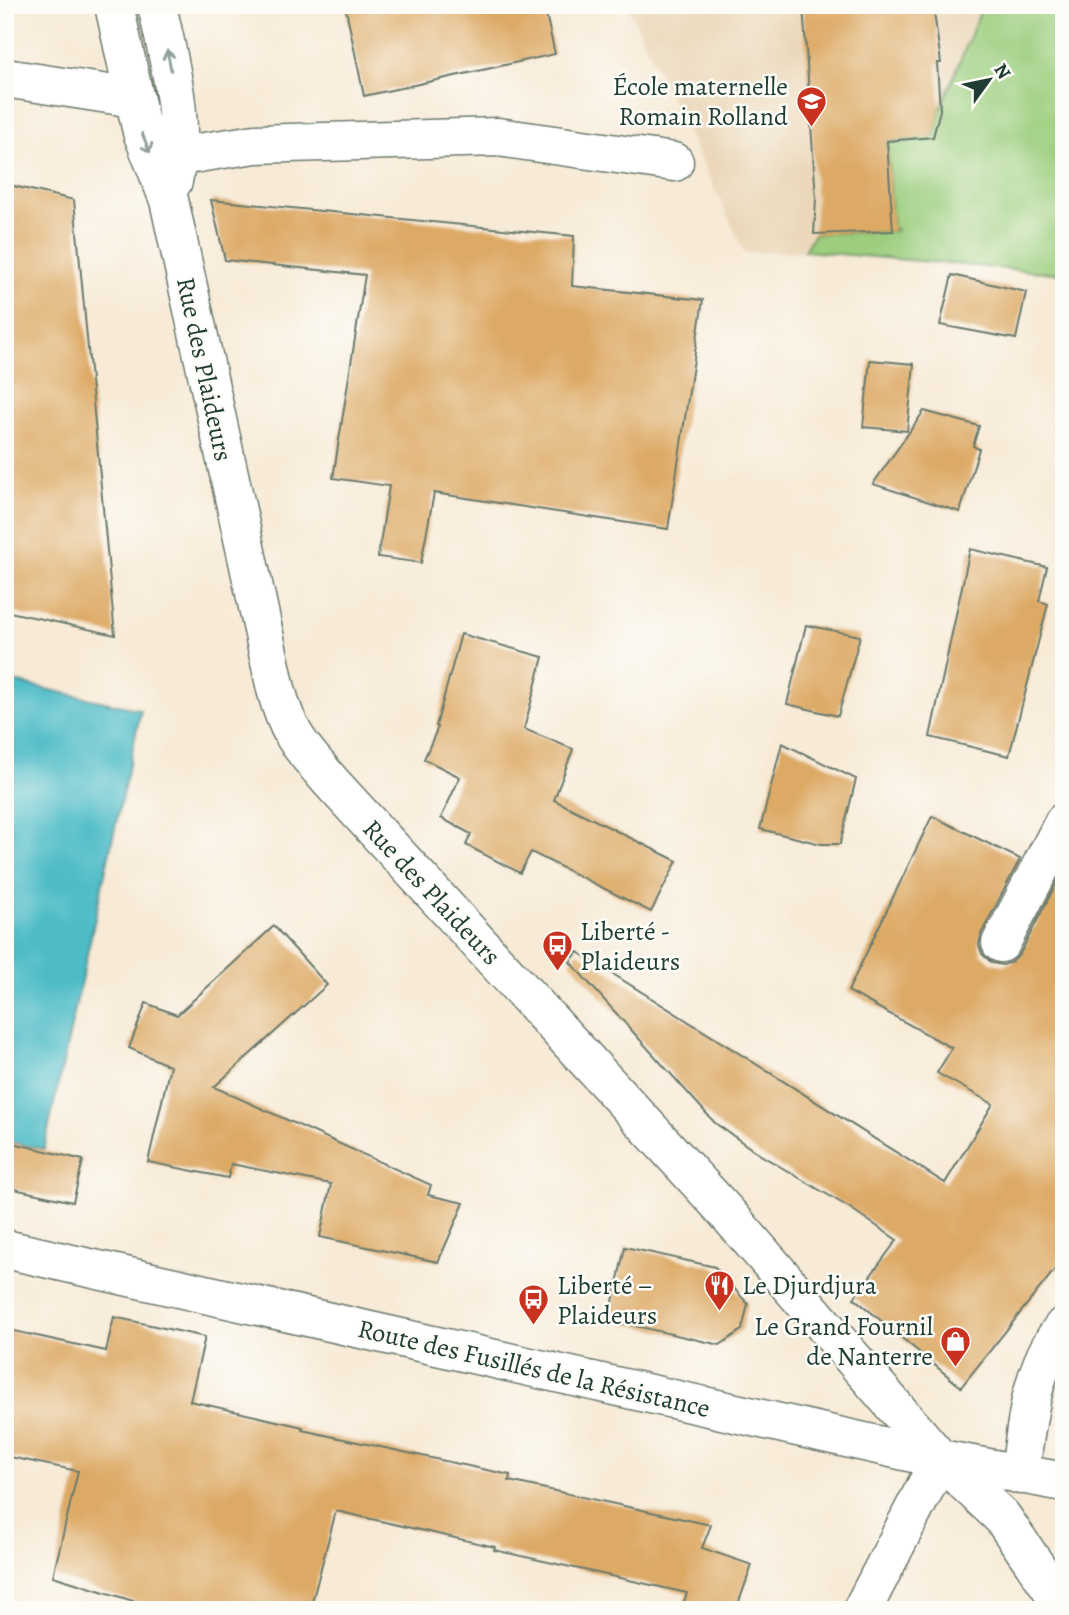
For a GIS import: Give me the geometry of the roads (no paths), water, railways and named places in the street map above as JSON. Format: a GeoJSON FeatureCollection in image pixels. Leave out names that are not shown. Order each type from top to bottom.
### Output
{"type":"FeatureCollection","features":[{"type":"Feature","properties":{"kind":"street","name":"Rue des Plaideurs"},"geometry":{"type":"LineString","coordinates":[[114,5],[142,132],[169,200],[276,689],[283,719],[291,734],[331,782],[726,1212],[940,1459],[1002,1517],[1064,1607]]}},
{"type":"Feature","properties":{"kind":"street","name":"Rue des Plaideurs"},"geometry":{"type":"LineString","coordinates":[[157,5],[178,113],[179,156],[169,200]]}},
{"type":"Feature","properties":{"kind":"street"},"geometry":{"type":"LineString","coordinates":[[5,78],[134,98]]}},
{"type":"Feature","properties":{"kind":"street"},"geometry":{"type":"LineString","coordinates":[[179,156],[255,144],[498,137],[674,162]]}},
{"type":"Feature","properties":{"kind":"street"},"geometry":{"type":"LineString","coordinates":[[1001,943],[1064,822]]}},
{"type":"Feature","properties":{"kind":"street","name":"Route des Fusillés de la Résistance"},"geometry":{"type":"LineString","coordinates":[[5,1249],[940,1459],[1064,1482]]}},
{"type":"Feature","properties":{"kind":"street"},"geometry":{"type":"LineString","coordinates":[[1020,1475],[1028,1407],[1051,1342],[1064,1326]]}},
{"type":"Feature","properties":{"kind":"street"},"geometry":{"type":"LineString","coordinates":[[862,1610],[940,1459]]}},
{"type":"Feature","properties":{"kind":"water"},"geometry":{"type":"Polygon","coordinates":[[[5,680],[141,710],[44,1149],[5,1141],[5,680]]]}},
{"type":"Feature","properties":{"kind":"place","name":"École maternelle Romain Rolland"},"geometry":{"type":"Point","coordinates":[811,128]}},
{"type":"Feature","properties":{"kind":"place","name":"Liberté - Plaideurs"},"geometry":{"type":"Point","coordinates":[557,973]}},
{"type":"Feature","properties":{"kind":"place","name":"Le Djurdjura"},"geometry":{"type":"Point","coordinates":[719,1312]}},
{"type":"Feature","properties":{"kind":"place","name":"Liberté – Plaideurs"},"geometry":{"type":"Point","coordinates":[534,1327]}},
{"type":"Feature","properties":{"kind":"place","name":"Le Grand Fournil de Nanterre"},"geometry":{"type":"Point","coordinates":[956,1368]}}]}
